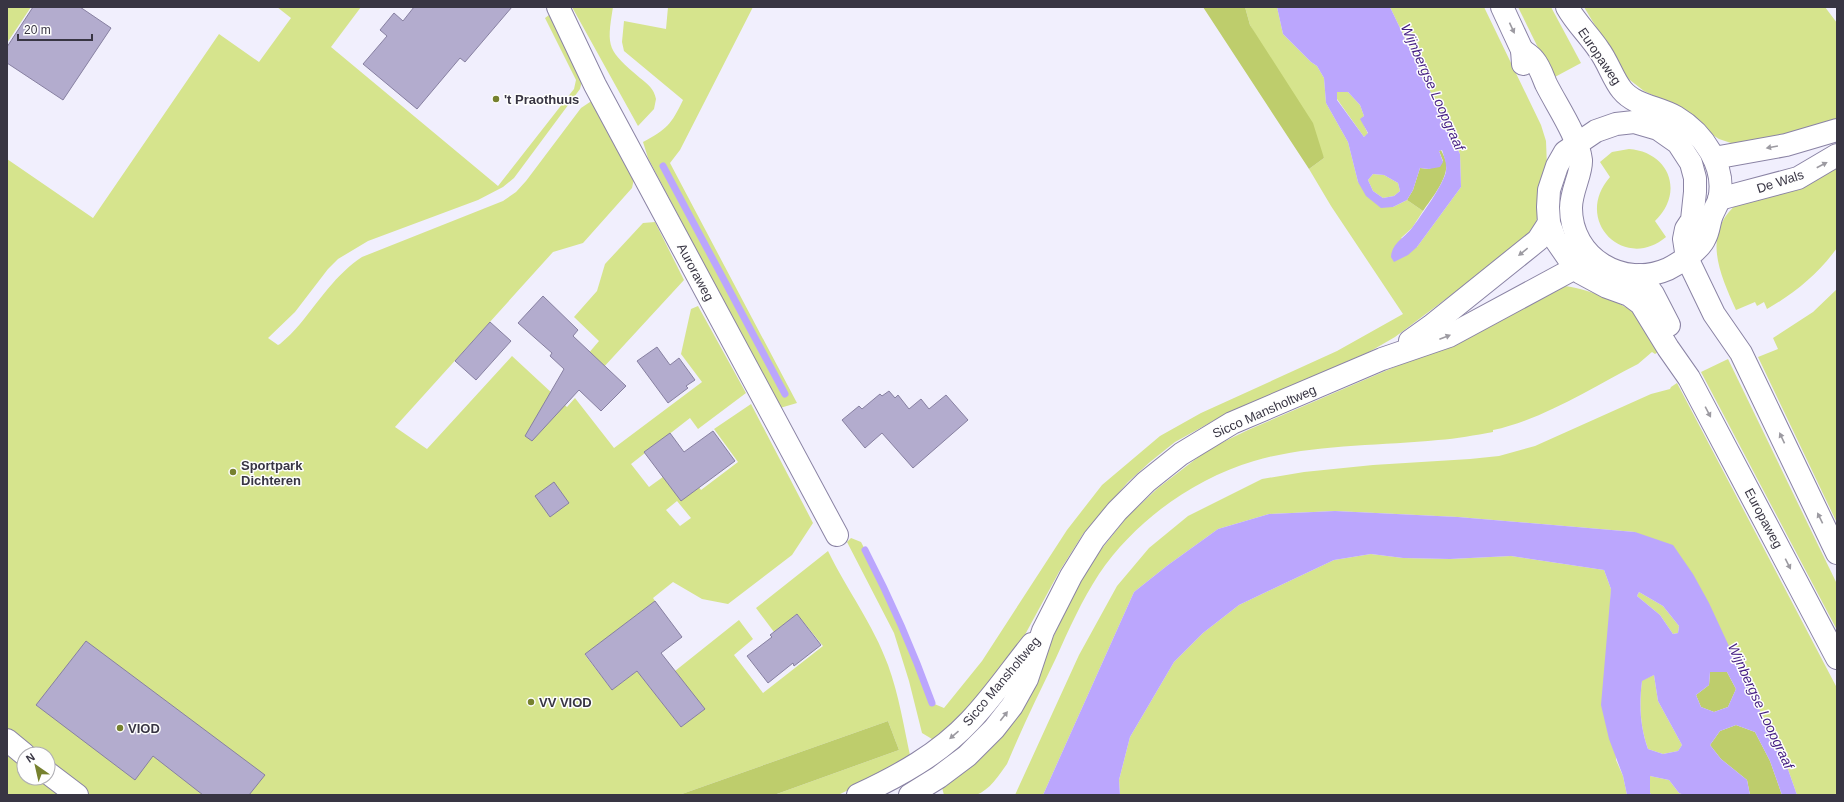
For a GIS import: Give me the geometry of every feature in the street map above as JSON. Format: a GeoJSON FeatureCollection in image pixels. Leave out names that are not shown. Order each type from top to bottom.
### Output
{"type":"FeatureCollection","features":[{"type":"Feature","properties":{"kind":"street","name":"Auroraweg"},"geometry":{"type":"LineString","coordinates":[[558,7],[595,85],[837,535]]}},
{"type":"Feature","properties":{"kind":"street"},"geometry":{"type":"LineString","coordinates":[[1502,7],[1522,50],[1523,65],[1580,166],[1572,197],[1571,210],[1574,233],[1580,244],[1583,263]]}},
{"type":"Feature","properties":{"kind":"street","name":"Europaweg"},"geometry":{"type":"LineString","coordinates":[[1571,13],[1599,50],[1623,91],[1640,114]]}},
{"type":"Feature","properties":{"kind":"street"},"geometry":{"type":"LineString","coordinates":[[1640,114],[1678,143],[1688,159],[1695,178],[1696,192],[1692,220],[1686,229],[1684,239],[1687,258],[1714,314],[1725,320]]}},
{"type":"Feature","properties":{"kind":"street"},"geometry":{"type":"LineString","coordinates":[[1705,239],[1687,258],[1679,264],[1659,273],[1639,275],[1583,263],[1555,239],[1548,223],[1549,190],[1557,166],[1571,148],[1596,131],[1640,114],[1676,117],[1704,141],[1714,158],[1719,173],[1719,199],[1705,239],[1704,257],[1706,266],[1725,320],[1837,553]]}},
{"type":"Feature","properties":{"kind":"street"},"geometry":{"type":"LineString","coordinates":[[1688,159],[1714,158],[1786,145],[1837,130]]}},
{"type":"Feature","properties":{"kind":"street","name":"De Wals"},"geometry":{"type":"LineString","coordinates":[[1719,199],[1798,178],[1837,155]]}},
{"type":"Feature","properties":{"kind":"street","name":"Sicco Mansholtweg"},"geometry":{"type":"LineString","coordinates":[[1382,359],[1431,326],[1532,245],[1538,240],[1548,223]]}},
{"type":"Feature","properties":{"kind":"street","name":"Europaweg"},"geometry":{"type":"LineString","coordinates":[[1583,263],[1593,281],[1628,295],[1641,304],[1672,346],[1837,658]]}},
{"type":"Feature","properties":{"kind":"street","name":"Sicco Mansholtweg"},"geometry":{"type":"LineString","coordinates":[[910,795],[939,777],[967,756],[994,729],[1012,706],[1027,679],[1043,631],[1071,576],[1094,540],[1117,511],[1141,487],[1175,459],[1207,437],[1232,423],[1382,359],[1449,336],[1583,263]]}},
{"type":"Feature","properties":{"kind":"street","name":"Europaweg"},"geometry":{"type":"LineString","coordinates":[[1639,275],[1653,294],[1672,346]]}},
{"type":"Feature","properties":{"kind":"street","name":"Sicco Mansholtweg"},"geometry":{"type":"LineString","coordinates":[[858,795],[896,777],[936,751],[956,735],[989,699],[1043,631]]}},
{"type":"Feature","properties":{"kind":"street"},"geometry":{"type":"LineString","coordinates":[[7,740],[16,747]]}},
{"type":"Feature","properties":{"kind":"street"},"geometry":{"type":"LineString","coordinates":[[56,778],[77,795]]}},
{"type":"Feature","properties":{"kind":"green space"},"geometry":{"type":"Polygon","coordinates":[[[7,7],[31,7],[7,43],[7,7]]]}},
{"type":"Feature","properties":{"kind":"green space"},"geometry":{"type":"Polygon","coordinates":[[[277,7],[361,7],[331,47],[498,186],[574,89],[576,80],[545,18],[549,15],[582,81],[580,89],[514,178],[503,187],[478,200],[368,241],[338,259],[328,269],[295,312],[268,338],[278,345],[280,344],[300,324],[344,271],[362,257],[503,201],[516,192],[581,108],[593,100],[634,179],[632,188],[583,243],[553,252],[395,427],[427,449],[512,356],[567,407],[575,398],[614,448],[702,382],[681,354],[691,309],[698,306],[746,393],[698,429],[690,418],[631,464],[649,487],[681,464],[701,490],[738,462],[714,429],[751,404],[813,523],[792,555],[728,604],[702,599],[673,582],[653,598],[655,601],[585,655],[612,690],[637,671],[681,727],[704,709],[675,671],[739,620],[753,639],[734,655],[763,693],[823,646],[797,614],[774,632],[756,608],[828,551],[875,635],[888,665],[898,700],[911,760],[838,795],[774,795],[899,750],[888,721],[679,795],[7,795],[7,159],[93,218],[219,34],[259,62],[291,18],[277,7]],[[677,501],[666,510],[680,526],[691,518],[677,501]]]}},
{"type":"Feature","properties":{"kind":"green space"},"geometry":{"type":"Polygon","coordinates":[[[572,7],[613,7],[610,32],[612,48],[629,69],[646,82],[654,92],[656,99],[654,109],[638,126],[572,7]]]}},
{"type":"Feature","properties":{"kind":"green space"},"geometry":{"type":"Polygon","coordinates":[[[668,7],[753,7],[680,150],[670,163],[797,403],[780,408],[648,158],[643,142],[668,126],[683,100],[624,51],[622,42],[624,21],[666,29],[668,7]]]}},
{"type":"Feature","properties":{"kind":"green space"},"geometry":{"type":"Polygon","coordinates":[[[1203,7],[1245,7],[1250,25],[1313,123],[1324,158],[1309,169],[1203,7]]]}},
{"type":"Feature","properties":{"kind":"green space"},"geometry":{"type":"Polygon","coordinates":[[[1245,7],[1277,7],[1283,34],[1317,66],[1324,78],[1326,103],[1348,142],[1358,182],[1393,207],[1407,200],[1423,211],[1412,228],[1401,238],[1417,247],[1461,187],[1460,154],[1390,7],[1484,7],[1541,125],[1546,141],[1547,167],[1539,213],[1533,230],[1514,248],[1395,337],[1369,352],[1222,416],[1175,442],[1150,462],[1128,482],[1083,534],[1059,572],[1015,653],[1000,675],[933,744],[932,739],[922,733],[909,681],[894,633],[847,542],[851,538],[861,542],[887,592],[912,647],[932,703],[944,708],[982,661],[1067,530],[1102,485],[1160,436],[1201,413],[1337,351],[1403,314],[1331,206],[1309,169],[1324,158],[1250,25],[1245,7]]]}},
{"type":"Feature","properties":{"kind":"green space"},"geometry":{"type":"Polygon","coordinates":[[[1518,7],[1551,7],[1581,63],[1553,78],[1518,7]]]}},
{"type":"Feature","properties":{"kind":"green space"},"geometry":{"type":"Polygon","coordinates":[[[1584,7],[1825,7],[1837,23],[1837,123],[1737,145],[1719,139],[1705,130],[1680,108],[1644,91],[1626,77],[1584,7]]]}},
{"type":"Feature","properties":{"kind":"green space"},"geometry":{"type":"Polygon","coordinates":[[[1337,92],[1348,92],[1360,105],[1364,116],[1361,119],[1368,134],[1364,137],[1337,99],[1337,92]]]}},
{"type":"Feature","properties":{"kind":"green space"},"geometry":{"type":"Polygon","coordinates":[[[1629,149],[1643,152],[1654,157],[1663,165],[1671,186],[1669,198],[1664,210],[1655,221],[1666,237],[1650,246],[1635,249],[1620,245],[1608,237],[1600,225],[1597,210],[1600,194],[1610,177],[1600,162],[1612,152],[1629,149]]]}},
{"type":"Feature","properties":{"kind":"green space"},"geometry":{"type":"Polygon","coordinates":[[[1441,150],[1446,162],[1445,175],[1439,188],[1423,211],[1407,200],[1413,190],[1420,168],[1429,169],[1443,161],[1439,151],[1441,150]]]}},
{"type":"Feature","properties":{"kind":"green space"},"geometry":{"type":"Polygon","coordinates":[[[1837,164],[1837,248],[1814,275],[1777,303],[1767,309],[1764,302],[1757,306],[1755,302],[1736,310],[1719,267],[1717,253],[1717,240],[1720,227],[1727,214],[1739,202],[1837,164]]]}},
{"type":"Feature","properties":{"kind":"green space"},"geometry":{"type":"Polygon","coordinates":[[[1373,174],[1384,175],[1398,183],[1400,191],[1394,196],[1383,198],[1373,191],[1368,180],[1373,174]]]}},
{"type":"Feature","properties":{"kind":"green space"},"geometry":{"type":"Polygon","coordinates":[[[655,222],[684,280],[590,382],[576,368],[599,341],[574,317],[597,291],[605,264],[643,223],[655,222]]]}},
{"type":"Feature","properties":{"kind":"green space"},"geometry":{"type":"Polygon","coordinates":[[[1563,286],[1581,289],[1614,301],[1633,312],[1642,321],[1660,351],[1655,354],[1652,352],[1638,364],[1549,411],[1530,419],[1493,430],[1493,432],[1452,439],[1322,448],[1276,455],[1231,469],[1209,479],[1167,504],[1130,537],[1113,555],[1099,574],[1071,626],[1007,764],[990,786],[981,793],[972,796],[944,795],[941,784],[1043,660],[1071,598],[1092,561],[1127,517],[1158,488],[1215,446],[1248,430],[1427,353],[1563,286]]]}},
{"type":"Feature","properties":{"kind":"green space"},"geometry":{"type":"Polygon","coordinates":[[[1837,289],[1837,523],[1758,357],[1778,349],[1773,338],[1813,312],[1837,289]]]}},
{"type":"Feature","properties":{"kind":"green space"},"geometry":{"type":"Polygon","coordinates":[[[1728,359],[1837,584],[1837,630],[1701,372],[1728,359]]]}},
{"type":"Feature","properties":{"kind":"green space"},"geometry":{"type":"Polygon","coordinates":[[[1677,383],[1837,688],[1837,795],[1797,795],[1784,758],[1747,685],[1635,532],[1458,517],[1335,511],[1269,514],[1218,529],[1134,592],[1043,795],[1015,795],[1079,655],[1117,586],[1149,548],[1188,516],[1262,479],[1304,472],[1373,465],[1499,456],[1535,446],[1651,394],[1670,389],[1677,383]]]}},
{"type":"Feature","properties":{"kind":"green space"},"geometry":{"type":"Polygon","coordinates":[[[1371,554],[1403,558],[1450,559],[1511,556],[1604,570],[1611,589],[1610,614],[1616,760],[1623,776],[1627,795],[1120,795],[1119,780],[1130,737],[1174,662],[1203,633],[1239,605],[1334,560],[1371,554]]]}},
{"type":"Feature","properties":{"kind":"green space"},"geometry":{"type":"Polygon","coordinates":[[[1639,592],[1663,606],[1679,626],[1678,633],[1673,634],[1660,615],[1637,596],[1639,592]]]}},
{"type":"Feature","properties":{"kind":"green space"},"geometry":{"type":"Polygon","coordinates":[[[1710,672],[1727,672],[1736,689],[1728,707],[1714,712],[1701,707],[1696,695],[1709,685],[1710,672]]]}},
{"type":"Feature","properties":{"kind":"green space"},"geometry":{"type":"Polygon","coordinates":[[[1654,675],[1658,701],[1682,745],[1678,751],[1663,754],[1648,749],[1645,740],[1640,707],[1642,680],[1654,675]]]}},
{"type":"Feature","properties":{"kind":"green space"},"geometry":{"type":"Polygon","coordinates":[[[888,721],[899,750],[774,795],[679,795],[888,721]]]}},
{"type":"Feature","properties":{"kind":"green space"},"geometry":{"type":"Polygon","coordinates":[[[1736,725],[1755,732],[1770,761],[1782,795],[1750,795],[1747,780],[1721,759],[1710,745],[1720,731],[1736,725]]]}},
{"type":"Feature","properties":{"kind":"green space"},"geometry":{"type":"Polygon","coordinates":[[[1650,776],[1669,780],[1679,793],[1684,795],[1652,795],[1650,793],[1650,776]]]}},
{"type":"Feature","properties":{"kind":"shaded area"},"geometry":{"type":"Polygon","coordinates":[[[1277,7],[1390,7],[1460,154],[1461,187],[1417,247],[1408,255],[1394,262],[1391,257],[1396,244],[1412,228],[1432,200],[1441,184],[1446,171],[1442,150],[1439,151],[1443,162],[1440,167],[1429,169],[1420,168],[1413,190],[1407,200],[1393,207],[1381,208],[1366,196],[1358,182],[1348,142],[1326,103],[1324,78],[1317,66],[1283,34],[1277,7]],[[1337,92],[1337,100],[1364,137],[1368,133],[1360,119],[1364,116],[1360,105],[1348,92],[1337,92]],[[1373,174],[1368,180],[1373,191],[1383,198],[1394,196],[1400,191],[1398,183],[1384,175],[1373,174]]]}},
{"type":"Feature","properties":{"kind":"shaded area"},"geometry":{"type":"Polygon","coordinates":[[[1335,511],[1458,517],[1635,532],[1673,545],[1693,574],[1709,603],[1747,685],[1784,758],[1797,795],[1782,795],[1770,761],[1755,732],[1736,725],[1720,731],[1710,745],[1721,759],[1747,780],[1750,795],[1684,795],[1679,793],[1669,780],[1650,776],[1650,793],[1652,795],[1627,795],[1623,776],[1609,739],[1601,705],[1611,589],[1604,570],[1511,556],[1450,559],[1403,558],[1371,554],[1334,560],[1239,605],[1203,633],[1174,662],[1130,737],[1119,780],[1120,795],[1043,795],[1134,592],[1218,529],[1269,514],[1335,511]],[[1639,592],[1637,596],[1660,615],[1673,634],[1678,633],[1679,626],[1663,606],[1639,592]],[[1710,672],[1709,685],[1696,695],[1701,707],[1714,712],[1728,707],[1736,689],[1727,672],[1710,672]],[[1654,675],[1642,681],[1641,715],[1643,732],[1648,749],[1663,754],[1678,751],[1682,745],[1658,701],[1654,675]]]}},
{"type":"Feature","properties":{"kind":"building"},"geometry":{"type":"Polygon","coordinates":[[[33,7],[80,7],[111,28],[63,100],[7,63],[7,47],[33,7]]]}},
{"type":"Feature","properties":{"kind":"building"},"geometry":{"type":"Polygon","coordinates":[[[414,7],[512,7],[465,62],[460,58],[417,109],[363,64],[387,36],[380,30],[394,13],[403,21],[414,7]]]}},
{"type":"Feature","properties":{"kind":"building"},"geometry":{"type":"Polygon","coordinates":[[[543,296],[578,330],[573,336],[626,386],[601,411],[579,390],[532,441],[525,436],[564,369],[550,356],[552,353],[518,323],[543,296]]]}},
{"type":"Feature","properties":{"kind":"building"},"geometry":{"type":"Polygon","coordinates":[[[490,322],[511,341],[476,380],[455,361],[490,322]]]}},
{"type":"Feature","properties":{"kind":"building"},"geometry":{"type":"Polygon","coordinates":[[[657,347],[670,365],[679,358],[695,380],[686,386],[688,388],[668,403],[637,361],[657,347]]]}},
{"type":"Feature","properties":{"kind":"building"},"geometry":{"type":"Polygon","coordinates":[[[889,391],[895,398],[898,395],[909,409],[921,399],[929,409],[946,395],[968,420],[913,468],[882,433],[865,448],[842,420],[859,406],[862,409],[880,394],[882,396],[889,391]]]}},
{"type":"Feature","properties":{"kind":"building"},"geometry":{"type":"Polygon","coordinates":[[[713,431],[735,461],[681,501],[644,452],[670,433],[684,452],[713,431]]]}},
{"type":"Feature","properties":{"kind":"building"},"geometry":{"type":"Polygon","coordinates":[[[554,482],[569,503],[550,517],[535,496],[554,482]]]}},
{"type":"Feature","properties":{"kind":"building"},"geometry":{"type":"Polygon","coordinates":[[[655,601],[682,637],[661,653],[705,709],[681,727],[637,671],[612,690],[585,654],[655,601]]]}},
{"type":"Feature","properties":{"kind":"building"},"geometry":{"type":"Polygon","coordinates":[[[797,614],[821,645],[794,666],[793,663],[768,683],[747,656],[772,637],[770,635],[797,614]]]}},
{"type":"Feature","properties":{"kind":"building"},"geometry":{"type":"Polygon","coordinates":[[[86,641],[265,775],[249,795],[203,795],[153,756],[135,780],[36,705],[86,641]]]}},
{"type":"Feature","properties":{"kind":"waterway"},"geometry":{"type":"LineString","coordinates":[[663,166],[785,394]]}},
{"type":"Feature","properties":{"kind":"waterway"},"geometry":{"type":"LineString","coordinates":[[865,550],[901,625],[932,703]]}},
{"type":"Feature","properties":{"kind":"place","name":"'t Praothuus"},"geometry":{"type":"Point","coordinates":[496,99]}},
{"type":"Feature","properties":{"kind":"place","name":"Sportpark Dichteren"},"geometry":{"type":"Point","coordinates":[233,472]}},
{"type":"Feature","properties":{"kind":"place","name":"VV VIOD"},"geometry":{"type":"Point","coordinates":[531,702]}},
{"type":"Feature","properties":{"kind":"place","name":"VIOD"},"geometry":{"type":"Point","coordinates":[120,728]}},
{"type":"Feature","properties":{"kind":"water label","name":"Wijnbergse Loopgraaf"},"geometry":{"type":"Point","coordinates":[1433,87]}},
{"type":"Feature","properties":{"kind":"water label","name":"Wijnbergse Loopgraaf"},"geometry":{"type":"Point","coordinates":[1761,706]}}]}
